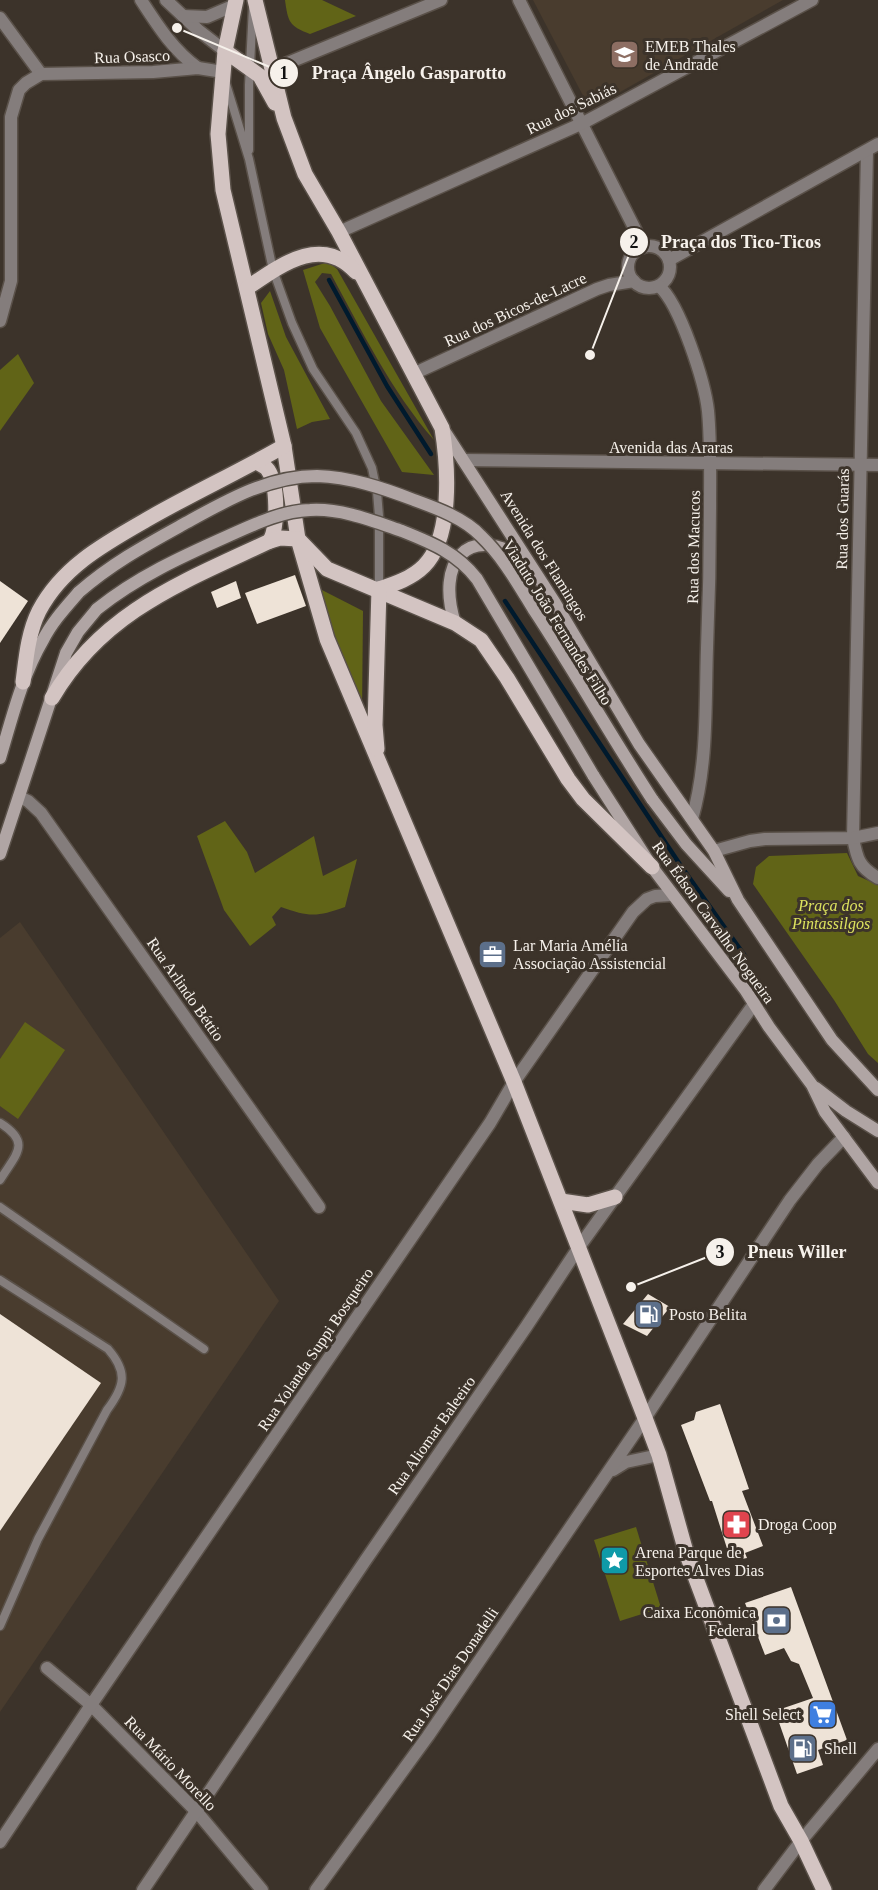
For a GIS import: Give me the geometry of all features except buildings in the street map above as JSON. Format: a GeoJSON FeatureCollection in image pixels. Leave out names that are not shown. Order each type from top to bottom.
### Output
{"type":"FeatureCollection","features":[{"type":"Feature","properties":{"kind":"main road","name":"Avenida dos Flamingos"},"geometry":{"type":"LineString","coordinates":[[254,0],[284,118],[305,174],[339,232],[442,428],[529,562],[639,744],[714,851],[738,900],[832,1040],[878,1090]]}},
{"type":"Feature","properties":{"kind":"main road"},"geometry":{"type":"LineString","coordinates":[[236,3],[225,51],[218,134],[223,190],[284,446],[298,539],[327,639],[514,1082],[659,1455],[686,1552],[781,1806],[801,1841],[824,1890]]}},
{"type":"Feature","properties":{"kind":"main road"},"geometry":{"type":"LineString","coordinates":[[225,51],[263,80],[284,118]]}},
{"type":"Feature","properties":{"kind":"main road"},"geometry":{"type":"LineString","coordinates":[[247,288],[273,270],[303,256],[324,253],[342,260],[362,279]]}},
{"type":"Feature","properties":{"kind":"main road"},"geometry":{"type":"LineString","coordinates":[[379,589],[417,572],[428,562],[435,549],[441,531],[446,480],[442,428]]}},
{"type":"Feature","properties":{"kind":"main road"},"geometry":{"type":"LineString","coordinates":[[23,682],[29,640],[39,611],[65,574],[102,546],[167,508],[284,446]]}},
{"type":"Feature","properties":{"kind":"main road"},"geometry":{"type":"LineString","coordinates":[[256,462],[268,470],[271,477],[277,515],[275,531],[270,541]]}},
{"type":"Feature","properties":{"kind":"main road","name":"Viaduto João Fernandes Filho"},"geometry":{"type":"LineString","coordinates":[[0,758],[23,682],[42,640],[79,592],[119,560],[227,501],[263,485],[298,477],[345,479],[399,494],[464,522],[479,533],[496,551],[652,799],[686,844],[738,900]]}},
{"type":"Feature","properties":{"kind":"main road","name":"Rua Édson Carvalho Nogueira"},"geometry":{"type":"LineString","coordinates":[[52,698],[71,641],[97,609],[128,585],[147,574],[236,533],[285,514],[326,510],[351,515],[397,529],[444,548],[467,567],[477,579],[593,776],[652,867],[812,1085]]}},
{"type":"Feature","properties":{"kind":"main road"},"geometry":{"type":"LineString","coordinates":[[0,854],[52,698],[67,672],[115,624],[141,606],[280,538],[298,539],[327,569],[455,623],[480,640],[583,799],[652,867]]}},
{"type":"Feature","properties":{"kind":"main road"},"geometry":{"type":"LineString","coordinates":[[455,623],[449,605],[449,581],[455,560],[462,553],[472,547],[485,545],[505,548],[529,562]]}},
{"type":"Feature","properties":{"kind":"main road"},"geometry":{"type":"LineString","coordinates":[[377,761],[375,725],[379,589]]}},
{"type":"Feature","properties":{"kind":"main road"},"geometry":{"type":"LineString","coordinates":[[812,1085],[846,1111],[878,1131]]}},
{"type":"Feature","properties":{"kind":"main road"},"geometry":{"type":"LineString","coordinates":[[812,1085],[825,1112],[878,1184]]}},
{"type":"Feature","properties":{"kind":"main road"},"geometry":{"type":"LineString","coordinates":[[561,1201],[588,1205],[615,1197]]}},
{"type":"Feature","properties":{"kind":"street"},"geometry":{"type":"LineString","coordinates":[[141,0],[171,44],[198,68]]}},
{"type":"Feature","properties":{"kind":"street"},"geometry":{"type":"LineString","coordinates":[[166,0],[225,51]]}},
{"type":"Feature","properties":{"kind":"street"},"geometry":{"type":"LineString","coordinates":[[273,69],[441,0]]}},
{"type":"Feature","properties":{"kind":"street"},"geometry":{"type":"LineString","coordinates":[[519,0],[644,247]]}},
{"type":"Feature","properties":{"kind":"street","name":"Rua dos Sabiás"},"geometry":{"type":"LineString","coordinates":[[339,232],[583,123],[812,0]]}},
{"type":"Feature","properties":{"kind":"street"},"geometry":{"type":"LineString","coordinates":[[183,16],[207,17],[236,3]]}},
{"type":"Feature","properties":{"kind":"street"},"geometry":{"type":"LineString","coordinates":[[0,18],[41,74],[19,90],[11,117],[10,281],[0,321]]}},
{"type":"Feature","properties":{"kind":"street","name":"Rua Osasco"},"geometry":{"type":"LineString","coordinates":[[41,74],[153,72],[198,68],[223,72]]}},
{"type":"Feature","properties":{"kind":"street"},"geometry":{"type":"LineString","coordinates":[[669,260],[872,148]]}},
{"type":"Feature","properties":{"kind":"street","name":"Rua dos Guarás"},"geometry":{"type":"LineString","coordinates":[[872,148],[860,464],[853,838],[856,856],[861,866],[878,878]]}},
{"type":"Feature","properties":{"kind":"street"},"geometry":{"type":"LineString","coordinates":[[644,247],[661,250],[669,260],[667,277],[658,286],[645,288],[634,281],[628,268],[632,255],[644,247]]}},
{"type":"Feature","properties":{"kind":"street","name":"Rua dos Bicos-de-Lacre"},"geometry":{"type":"LineString","coordinates":[[412,374],[597,289],[634,281]]}},
{"type":"Feature","properties":{"kind":"street","name":"Rua dos Macucos"},"geometry":{"type":"LineString","coordinates":[[658,286],[669,297],[690,345],[708,410],[710,584],[704,744],[699,794],[692,819]]}},
{"type":"Feature","properties":{"kind":"street","name":"Avenida das Araras"},"geometry":{"type":"LineString","coordinates":[[464,460],[878,465]]}},
{"type":"Feature","properties":{"kind":"street","name":"Rua Arlindo Béttio"},"geometry":{"type":"LineString","coordinates":[[19,797],[28,801],[41,813],[319,1207]]}},
{"type":"Feature","properties":{"kind":"street"},"geometry":{"type":"LineString","coordinates":[[714,851],[765,839],[853,838],[878,833]]}},
{"type":"Feature","properties":{"kind":"street","name":"Rua Yolanda Suppi Bosqueiro"},"geometry":{"type":"LineString","coordinates":[[0,1842],[490,1123],[514,1082],[633,912],[647,899],[655,896],[672,896]]}},
{"type":"Feature","properties":{"kind":"street","name":"Rua Aliomar Baleeiro"},"geometry":{"type":"LineString","coordinates":[[143,1890],[579,1247],[754,1004]]}},
{"type":"Feature","properties":{"kind":"street","name":"Rua José Dias Donadelli"},"geometry":{"type":"LineString","coordinates":[[316,1890],[428,1736],[645,1418],[790,1200],[818,1164],[844,1137]]}},
{"type":"Feature","properties":{"kind":"street","name":"Rua José Dias Donadelli"},"geometry":{"type":"LineString","coordinates":[[607,1474],[626,1462],[659,1455]]}},
{"type":"Feature","properties":{"kind":"street","name":"Rua Mário Morello"},"geometry":{"type":"LineString","coordinates":[[47,1668],[91,1706],[197,1812],[262,1890]]}},
{"type":"Feature","properties":{"kind":"street"},"geometry":{"type":"LineString","coordinates":[[764,1890],[801,1841],[877,1753]]}},
{"type":"Feature","properties":{"kind":"lane"},"geometry":{"type":"LineString","coordinates":[[249,159],[249,68],[254,0]]}},
{"type":"Feature","properties":{"kind":"lane"},"geometry":{"type":"LineString","coordinates":[[223,72],[249,159],[273,270],[303,350],[356,433],[372,468],[379,516],[379,589]]}},
{"type":"Feature","properties":{"kind":"lane"},"geometry":{"type":"LineString","coordinates":[[0,1123],[14,1132],[18,1138],[19,1149],[0,1180]]}},
{"type":"Feature","properties":{"kind":"lane"},"geometry":{"type":"LineString","coordinates":[[0,1207],[204,1349]]}},
{"type":"Feature","properties":{"kind":"lane"},"geometry":{"type":"LineString","coordinates":[[0,1280],[108,1349],[118,1360],[122,1382],[119,1394],[107,1410],[38,1539],[0,1626]]}},
{"type":"Feature","properties":{"kind":"shaded area","name":"EMEB Thales de Andrade"},"geometry":{"type":"Polygon","coordinates":[[[533,0],[783,0],[590,109],[533,0]]]}},
{"type":"Feature","properties":{"kind":"shaded area"},"geometry":{"type":"Polygon","coordinates":[[[20,922],[279,1301],[0,1712],[0,938],[20,922]]]}},
{"type":"Feature","properties":{"kind":"green space"},"geometry":{"type":"Polygon","coordinates":[[[285,0],[322,0],[356,16],[310,34],[291,22],[285,0]]]}},
{"type":"Feature","properties":{"kind":"green space"},"geometry":{"type":"Polygon","coordinates":[[[328,262],[337,269],[434,440],[391,381],[331,274],[322,273],[315,282],[381,401],[434,475],[402,472],[320,328],[303,270],[328,262]]]}},
{"type":"Feature","properties":{"kind":"green space"},"geometry":{"type":"Polygon","coordinates":[[[270,291],[286,337],[330,419],[312,422],[297,429],[284,370],[268,334],[261,303],[270,291]]]}},
{"type":"Feature","properties":{"kind":"green space"},"geometry":{"type":"Polygon","coordinates":[[[18,354],[34,383],[0,431],[0,370],[18,354]]]}},
{"type":"Feature","properties":{"kind":"green space"},"geometry":{"type":"Polygon","coordinates":[[[320,589],[363,611],[362,712],[334,641],[320,589]]]}},
{"type":"Feature","properties":{"kind":"green space"},"geometry":{"type":"Polygon","coordinates":[[[225,821],[247,852],[255,873],[314,836],[323,876],[357,859],[345,907],[327,913],[313,914],[299,913],[281,907],[272,917],[276,925],[250,946],[224,910],[197,836],[225,821]]]}},
{"type":"Feature","properties":{"kind":"green space","name":"Praça dos Pintassilgos"},"geometry":{"type":"Polygon","coordinates":[[[847,853],[858,876],[878,885],[878,1063],[868,1054],[834,1000],[753,884],[756,867],[769,856],[847,853]]]}},
{"type":"Feature","properties":{"kind":"green space"},"geometry":{"type":"Polygon","coordinates":[[[25,1022],[65,1050],[18,1119],[0,1106],[0,1059],[25,1022]]]}},
{"type":"Feature","properties":{"kind":"green space"},"geometry":{"type":"Polygon","coordinates":[[[636,1527],[661,1608],[620,1621],[594,1540],[636,1527]]]}},
{"type":"Feature","properties":{"kind":"waterway"},"geometry":{"type":"LineString","coordinates":[[329,280],[387,386],[431,454]]}},
{"type":"Feature","properties":{"kind":"waterway"},"geometry":{"type":"LineString","coordinates":[[505,601],[681,866],[745,956]]}},
{"type":"Feature","properties":{"kind":"place","name":"Praça Ângelo Gasparotto"},"geometry":{"type":"Point","coordinates":[177,28]}},
{"type":"Feature","properties":{"kind":"place","name":"EMEB Thales de Andrade"},"geometry":{"type":"Point","coordinates":[624,55]}},
{"type":"Feature","properties":{"kind":"place","name":"Praça dos Tico-Ticos"},"geometry":{"type":"Point","coordinates":[590,355]}},
{"type":"Feature","properties":{"kind":"place","name":"Lar Maria Amélia Associação Assistencial"},"geometry":{"type":"Point","coordinates":[492,954]}},
{"type":"Feature","properties":{"kind":"place","name":"Pneus Willer"},"geometry":{"type":"Point","coordinates":[631,1287]}},
{"type":"Feature","properties":{"kind":"place","name":"Posto Belita"},"geometry":{"type":"Point","coordinates":[648,1314]}},
{"type":"Feature","properties":{"kind":"place","name":"Droga Coop"},"geometry":{"type":"Point","coordinates":[737,1524]}},
{"type":"Feature","properties":{"kind":"place","name":"Arena Parque de Esportes Alves Dias"},"geometry":{"type":"Point","coordinates":[614,1561]}},
{"type":"Feature","properties":{"kind":"place","name":"Caixa Econômica Federal"},"geometry":{"type":"Point","coordinates":[777,1621]}},
{"type":"Feature","properties":{"kind":"place","name":"Shell Select"},"geometry":{"type":"Point","coordinates":[822,1714]}},
{"type":"Feature","properties":{"kind":"place","name":"Shell"},"geometry":{"type":"Point","coordinates":[803,1748]}}]}
